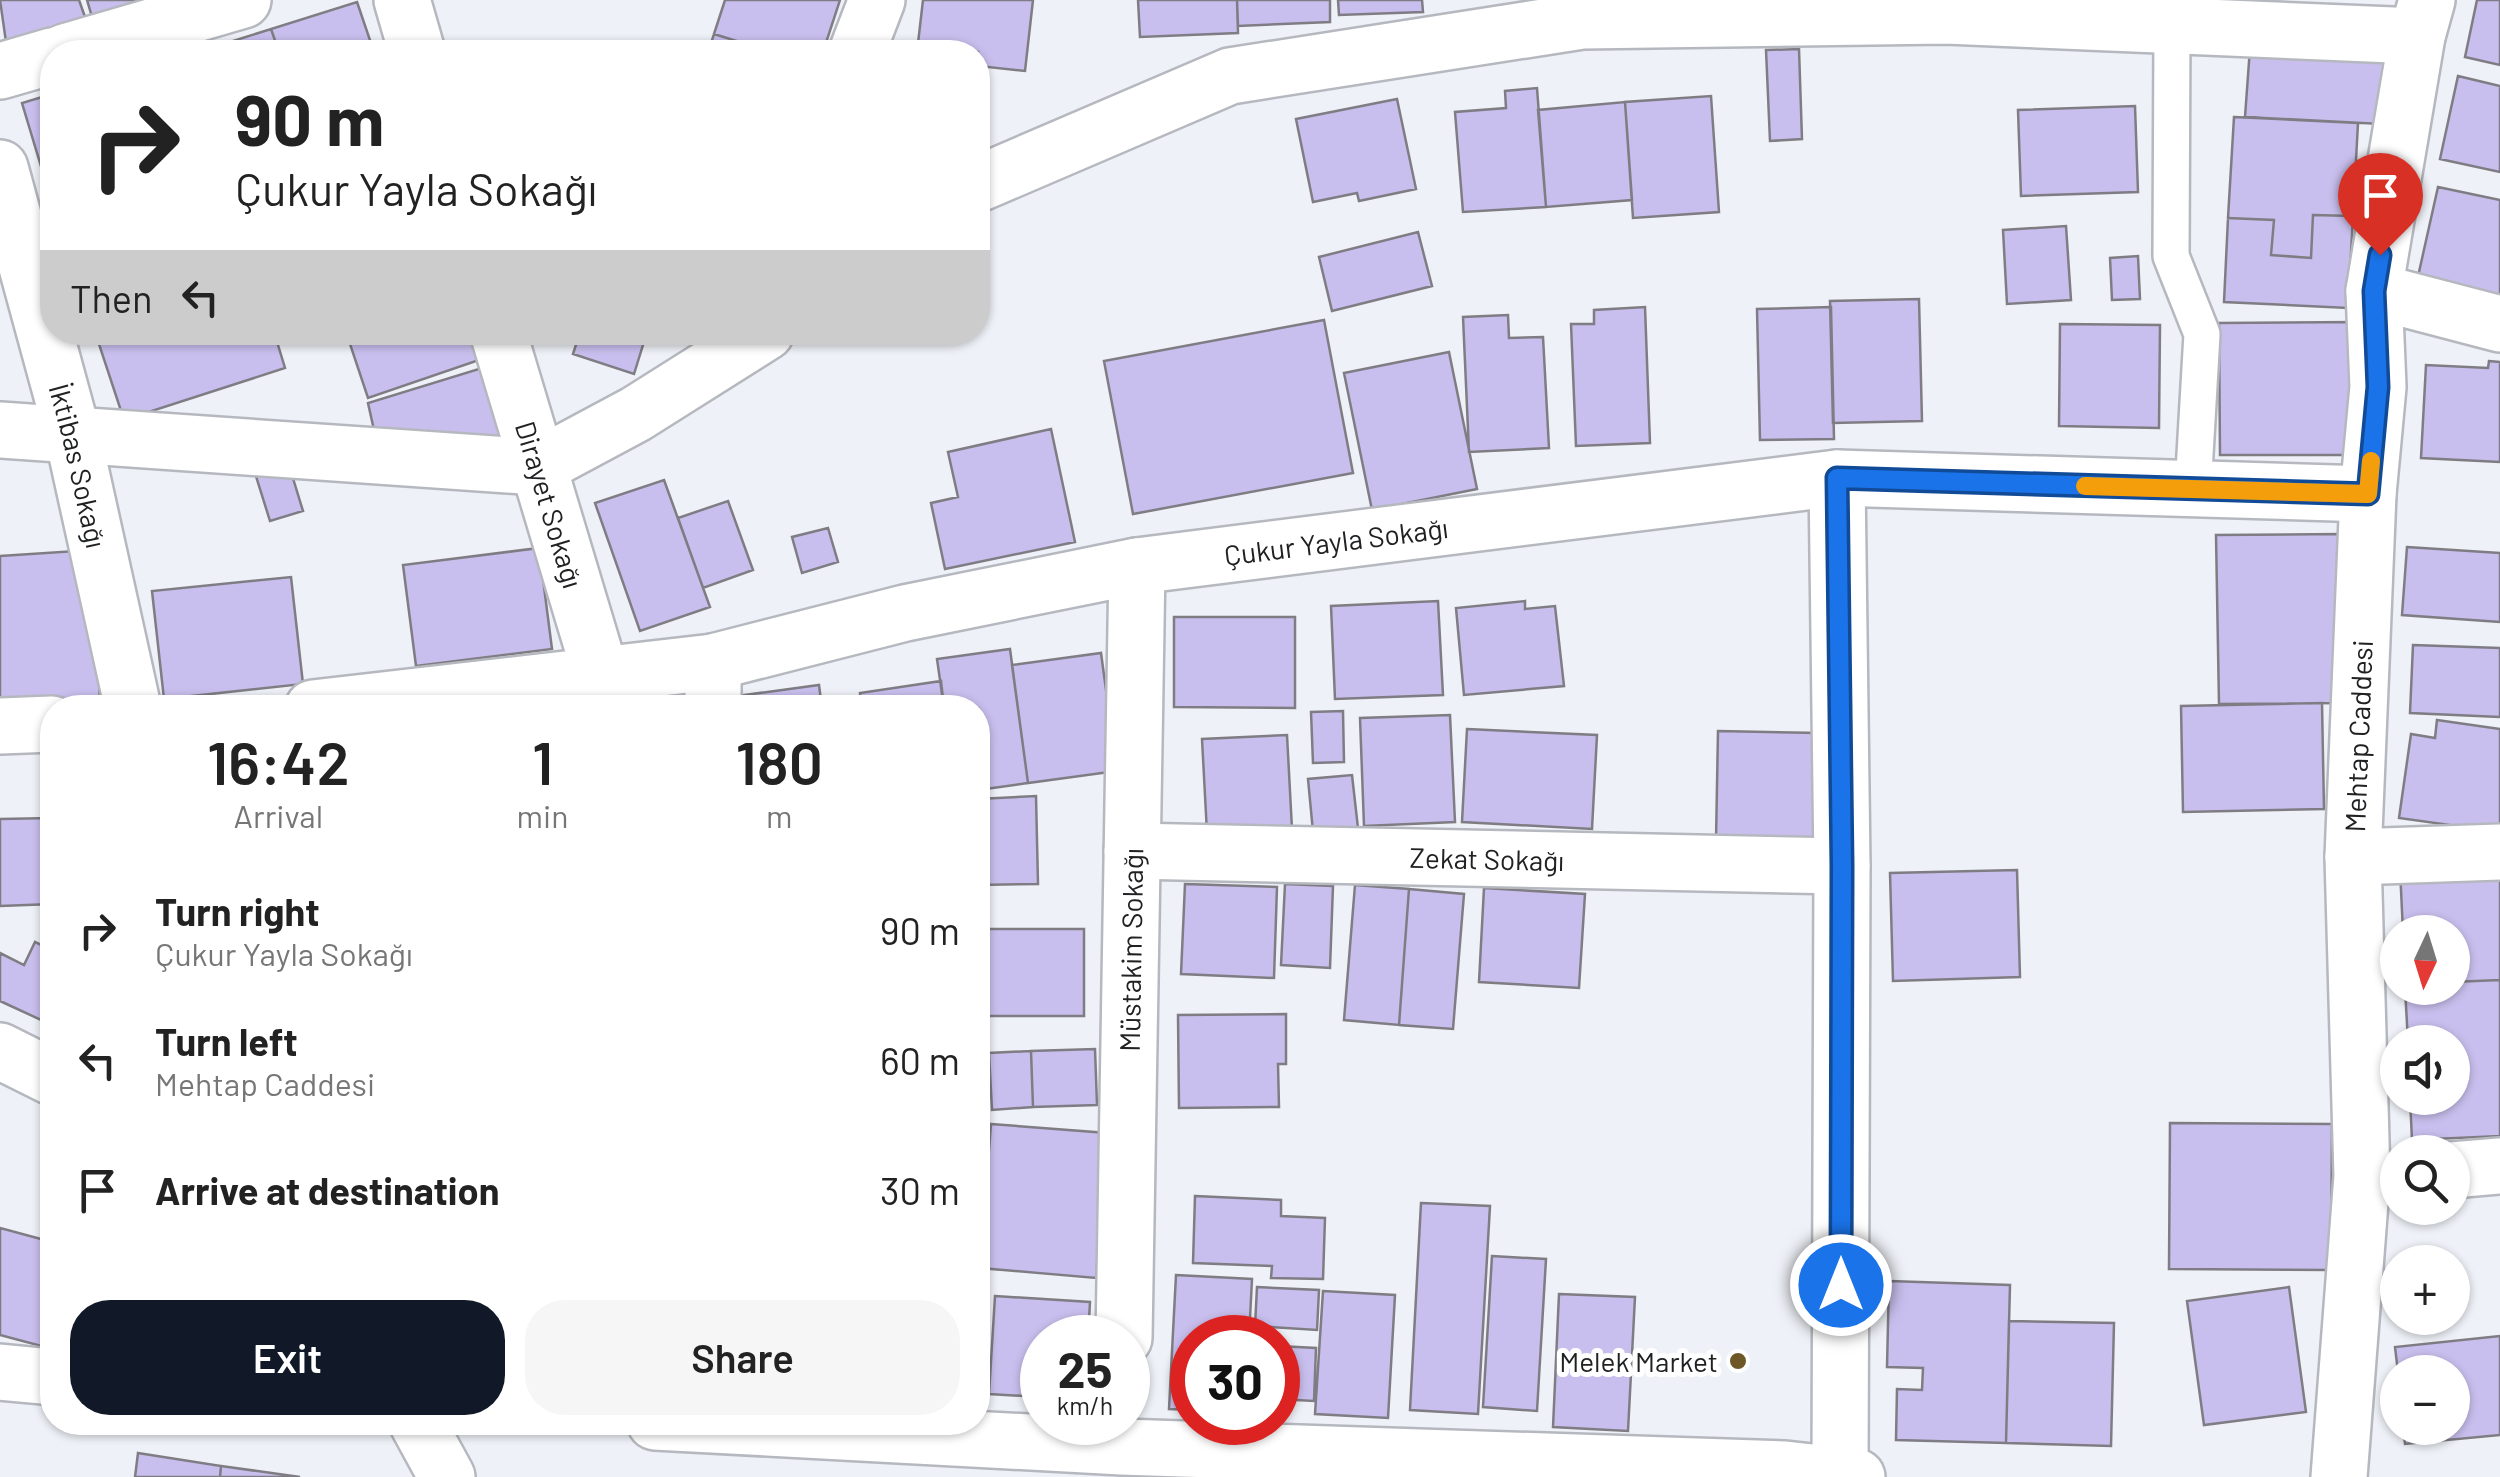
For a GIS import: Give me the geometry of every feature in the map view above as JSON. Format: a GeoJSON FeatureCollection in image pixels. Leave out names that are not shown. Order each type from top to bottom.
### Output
{"type":"FeatureCollection","features":[{"type":"Feature","properties":{"kind":"street"},"geometry":{"type":"LineString","coordinates":[[105,40],[243,0]]}},
{"type":"Feature","properties":{"kind":"street"},"geometry":{"type":"LineString","coordinates":[[402,0],[414,40]]}},
{"type":"Feature","properties":{"kind":"street"},"geometry":{"type":"LineString","coordinates":[[861,40],[877,0]]}},
{"type":"Feature","properties":{"kind":"street"},"geometry":{"type":"LineString","coordinates":[[990,179],[1230,76],[1582,21],[1946,16],[2172,26],[2422,18]]}},
{"type":"Feature","properties":{"kind":"street","name":"Mehtap Caddesi"},"geometry":{"type":"LineString","coordinates":[[2339,1477],[2380,1175],[2353,857],[2368,494],[2378,387],[2374,291],[2422,18]]}},
{"type":"Feature","properties":{"kind":"street"},"geometry":{"type":"LineString","coordinates":[[0,72],[40,60]]}},
{"type":"Feature","properties":{"kind":"street","name":"İktibas Sokağı"},"geometry":{"type":"LineString","coordinates":[[0,168],[40,315]]}},
{"type":"Feature","properties":{"kind":"street"},"geometry":{"type":"LineString","coordinates":[[2374,291],[2500,324]]}},
{"type":"Feature","properties":{"kind":"street","name":"İktibas Sokağı"},"geometry":{"type":"LineString","coordinates":[[48,345],[72,432],[130,695]]}},
{"type":"Feature","properties":{"kind":"street","name":"Dirayet Sokağı"},"geometry":{"type":"LineString","coordinates":[[502,345],[601,674]]}},
{"type":"Feature","properties":{"kind":"street"},"geometry":{"type":"LineString","coordinates":[[0,430],[537,467],[741,345]]}},
{"type":"Feature","properties":{"kind":"street"},"geometry":{"type":"LineString","coordinates":[[1150,1437],[1551,1469],[1849,1476],[1837,478]]}},
{"type":"Feature","properties":{"kind":"street","name":"Çukur Yayla Sokağı"},"geometry":{"type":"LineString","coordinates":[[423,695],[601,674],[713,685],[905,614],[1138,566],[1837,478],[2368,494]]}},
{"type":"Feature","properties":{"kind":"street","name":"Müstakim Sokağı"},"geometry":{"type":"LineString","coordinates":[[1124,1315],[1138,566]]}},
{"type":"Feature","properties":{"kind":"street"},"geometry":{"type":"LineString","coordinates":[[0,726],[40,724]]}},
{"type":"Feature","properties":{"kind":"street","name":"Zekat Sokağı"},"geometry":{"type":"LineString","coordinates":[[1132,851],[1842,866]]}},
{"type":"Feature","properties":{"kind":"street"},"geometry":{"type":"LineString","coordinates":[[2353,857],[2500,852]]}},
{"type":"Feature","properties":{"kind":"street"},"geometry":{"type":"LineString","coordinates":[[0,1050],[40,1071]]}},
{"type":"Feature","properties":{"kind":"street"},"geometry":{"type":"LineString","coordinates":[[2470,1168],[2500,1166]]}},
{"type":"Feature","properties":{"kind":"street"},"geometry":{"type":"LineString","coordinates":[[0,1372],[40,1376]]}},
{"type":"Feature","properties":{"kind":"street"},"geometry":{"type":"LineString","coordinates":[[990,1431],[1020,1432]]}},
{"type":"Feature","properties":{"kind":"street"},"geometry":{"type":"LineString","coordinates":[[424,1435],[447,1477]]}},
{"type":"Feature","properties":{"kind":"lane"},"geometry":{"type":"LineString","coordinates":[[2172,26],[2171,256],[2202,334],[2193,489]]}},
{"type":"Feature","properties":{"kind":"building"},"geometry":{"type":"Polygon","coordinates":[[[0,0],[79,0],[85,17],[6,42],[0,0]]]}},
{"type":"Feature","properties":{"kind":"building"},"geometry":{"type":"Polygon","coordinates":[[[87,0],[173,0],[95,27],[87,0]]]}},
{"type":"Feature","properties":{"kind":"building"},"geometry":{"type":"Polygon","coordinates":[[[725,0],[840,0],[827,40],[733,40],[714,34],[725,0]]]}},
{"type":"Feature","properties":{"kind":"building"},"geometry":{"type":"Polygon","coordinates":[[[923,0],[1033,0],[1025,71],[990,67],[990,40],[918,40],[923,0]]]}},
{"type":"Feature","properties":{"kind":"building"},"geometry":{"type":"Polygon","coordinates":[[[1138,0],[1237,0],[1238,33],[1140,37],[1138,0]]]}},
{"type":"Feature","properties":{"kind":"building"},"geometry":{"type":"Polygon","coordinates":[[[1237,0],[1330,0],[1330,22],[1238,26],[1237,0]]]}},
{"type":"Feature","properties":{"kind":"building"},"geometry":{"type":"Polygon","coordinates":[[[1338,0],[1422,0],[1423,12],[1339,15],[1338,0]]]}},
{"type":"Feature","properties":{"kind":"building"},"geometry":{"type":"Polygon","coordinates":[[[2477,0],[2500,0],[2500,65],[2465,57],[2477,0]]]}},
{"type":"Feature","properties":{"kind":"building"},"geometry":{"type":"Polygon","coordinates":[[[357,2],[370,40],[275,40],[271,29],[357,2]]]}},
{"type":"Feature","properties":{"kind":"building"},"geometry":{"type":"Polygon","coordinates":[[[271,29],[275,40],[236,40],[271,29]]]}},
{"type":"Feature","properties":{"kind":"building"},"geometry":{"type":"Polygon","coordinates":[[[714,34],[733,40],[712,40],[714,34]]]}},
{"type":"Feature","properties":{"kind":"building"},"geometry":{"type":"Polygon","coordinates":[[[2250,48],[2385,55],[2381,124],[2245,117],[2250,48]]]}},
{"type":"Feature","properties":{"kind":"building"},"geometry":{"type":"Polygon","coordinates":[[[1799,49],[1802,139],[1770,141],[1766,50],[1799,49]]]}},
{"type":"Feature","properties":{"kind":"building"},"geometry":{"type":"Polygon","coordinates":[[[2458,76],[2500,86],[2500,172],[2440,159],[2458,76]]]}},
{"type":"Feature","properties":{"kind":"building"},"geometry":{"type":"Polygon","coordinates":[[[1537,88],[1546,207],[1463,212],[1455,112],[1506,108],[1505,91],[1537,88]]]}},
{"type":"Feature","properties":{"kind":"building"},"geometry":{"type":"Polygon","coordinates":[[[1711,96],[1719,212],[1633,218],[1625,102],[1711,96]]]}},
{"type":"Feature","properties":{"kind":"building"},"geometry":{"type":"Polygon","coordinates":[[[40,98],[40,163],[22,103],[40,98]]]}},
{"type":"Feature","properties":{"kind":"building"},"geometry":{"type":"Polygon","coordinates":[[[1397,99],[1416,189],[1359,201],[1357,193],[1313,202],[1296,119],[1397,99]]]}},
{"type":"Feature","properties":{"kind":"building"},"geometry":{"type":"Polygon","coordinates":[[[1625,102],[1632,200],[1546,207],[1538,110],[1625,102]]]}},
{"type":"Feature","properties":{"kind":"building"},"geometry":{"type":"Polygon","coordinates":[[[2135,106],[2138,192],[2021,196],[2018,110],[2135,106]]]}},
{"type":"Feature","properties":{"kind":"building"},"geometry":{"type":"Polygon","coordinates":[[[2234,117],[2358,123],[2353,216],[2313,215],[2311,258],[2271,255],[2274,220],[2228,218],[2234,117]]]}},
{"type":"Feature","properties":{"kind":"building"},"geometry":{"type":"Polygon","coordinates":[[[2438,187],[2500,200],[2500,299],[2417,281],[2438,187]]]}},
{"type":"Feature","properties":{"kind":"building"},"geometry":{"type":"Polygon","coordinates":[[[2313,215],[2353,216],[2348,308],[2224,302],[2228,218],[2274,220],[2271,255],[2311,258],[2313,215]]]}},
{"type":"Feature","properties":{"kind":"building"},"geometry":{"type":"Polygon","coordinates":[[[2066,226],[2071,300],[2007,304],[2003,230],[2066,226]]]}},
{"type":"Feature","properties":{"kind":"building"},"geometry":{"type":"Polygon","coordinates":[[[1418,232],[1432,286],[1332,311],[1319,257],[1418,232]]]}},
{"type":"Feature","properties":{"kind":"building"},"geometry":{"type":"Polygon","coordinates":[[[2138,256],[2140,299],[2112,300],[2110,258],[2138,256]]]}},
{"type":"Feature","properties":{"kind":"building"},"geometry":{"type":"Polygon","coordinates":[[[1919,299],[1922,421],[1833,423],[1830,301],[1919,299]]]}},
{"type":"Feature","properties":{"kind":"building"},"geometry":{"type":"Polygon","coordinates":[[[1645,307],[1650,443],[1576,446],[1571,324],[1594,324],[1594,310],[1645,307]]]}},
{"type":"Feature","properties":{"kind":"building"},"geometry":{"type":"Polygon","coordinates":[[[1831,307],[1834,439],[1760,440],[1757,309],[1831,307]]]}},
{"type":"Feature","properties":{"kind":"building"},"geometry":{"type":"Polygon","coordinates":[[[1508,315],[1509,338],[1543,337],[1549,448],[1469,452],[1463,317],[1508,315]]]}},
{"type":"Feature","properties":{"kind":"building"},"geometry":{"type":"Polygon","coordinates":[[[1324,320],[1353,473],[1133,514],[1104,361],[1324,320]]]}},
{"type":"Feature","properties":{"kind":"building"},"geometry":{"type":"Polygon","coordinates":[[[2356,322],[2357,455],[2220,455],[2219,323],[2356,322]]]}},
{"type":"Feature","properties":{"kind":"building"},"geometry":{"type":"Polygon","coordinates":[[[2060,324],[2160,325],[2159,428],[2059,426],[2060,324]]]}},
{"type":"Feature","properties":{"kind":"building"},"geometry":{"type":"Polygon","coordinates":[[[99,345],[278,345],[285,368],[124,420],[99,345]]]}},
{"type":"Feature","properties":{"kind":"building"},"geometry":{"type":"Polygon","coordinates":[[[350,345],[477,345],[482,359],[368,398],[350,345]]]}},
{"type":"Feature","properties":{"kind":"building"},"geometry":{"type":"Polygon","coordinates":[[[576,345],[643,345],[634,374],[573,354],[576,345]]]}},
{"type":"Feature","properties":{"kind":"building"},"geometry":{"type":"Polygon","coordinates":[[[1449,352],[1477,489],[1372,510],[1344,373],[1449,352]]]}},
{"type":"Feature","properties":{"kind":"building"},"geometry":{"type":"Polygon","coordinates":[[[2489,361],[2500,362],[2500,462],[2421,458],[2426,365],[2488,368],[2489,361]]]}},
{"type":"Feature","properties":{"kind":"building"},"geometry":{"type":"Polygon","coordinates":[[[482,368],[505,441],[376,439],[368,403],[482,368]]]}},
{"type":"Feature","properties":{"kind":"building"},"geometry":{"type":"Polygon","coordinates":[[[1051,429],[1075,542],[945,569],[931,503],[958,497],[948,452],[1051,429]]]}},
{"type":"Feature","properties":{"kind":"building"},"geometry":{"type":"Polygon","coordinates":[[[288,462],[303,511],[270,521],[255,473],[288,462]]]}},
{"type":"Feature","properties":{"kind":"building"},"geometry":{"type":"Polygon","coordinates":[[[664,480],[710,607],[640,631],[595,503],[664,480]]]}},
{"type":"Feature","properties":{"kind":"building"},"geometry":{"type":"Polygon","coordinates":[[[728,501],[753,570],[703,588],[678,518],[728,501]]]}},
{"type":"Feature","properties":{"kind":"building"},"geometry":{"type":"Polygon","coordinates":[[[828,528],[838,562],[802,573],[792,537],[828,528]]]}},
{"type":"Feature","properties":{"kind":"building"},"geometry":{"type":"Polygon","coordinates":[[[2341,534],[2344,703],[2219,704],[2216,535],[2341,534]]]}},
{"type":"Feature","properties":{"kind":"building"},"geometry":{"type":"Polygon","coordinates":[[[2407,547],[2500,553],[2500,622],[2402,615],[2407,547]]]}},
{"type":"Feature","properties":{"kind":"building"},"geometry":{"type":"Polygon","coordinates":[[[539,548],[552,649],[416,666],[403,565],[539,548]]]}},
{"type":"Feature","properties":{"kind":"building"},"geometry":{"type":"Polygon","coordinates":[[[91,550],[100,695],[40,695],[40,703],[0,705],[0,556],[91,550]]]}},
{"type":"Feature","properties":{"kind":"building"},"geometry":{"type":"Polygon","coordinates":[[[291,577],[303,684],[164,695],[152,591],[291,577]]]}},
{"type":"Feature","properties":{"kind":"building"},"geometry":{"type":"Polygon","coordinates":[[[1438,601],[1443,695],[1335,699],[1331,606],[1438,601]]]}},
{"type":"Feature","properties":{"kind":"building"},"geometry":{"type":"Polygon","coordinates":[[[1525,601],[1525,609],[1555,606],[1564,686],[1464,695],[1456,608],[1525,601]]]}},
{"type":"Feature","properties":{"kind":"building"},"geometry":{"type":"Polygon","coordinates":[[[1174,617],[1295,617],[1295,708],[1174,707],[1174,617]]]}},
{"type":"Feature","properties":{"kind":"building"},"geometry":{"type":"Polygon","coordinates":[[[2413,645],[2500,648],[2500,717],[2410,713],[2413,645]]]}},
{"type":"Feature","properties":{"kind":"building"},"geometry":{"type":"Polygon","coordinates":[[[1010,649],[1028,783],[990,788],[990,695],[942,695],[937,659],[1010,649]]]}},
{"type":"Feature","properties":{"kind":"building"},"geometry":{"type":"Polygon","coordinates":[[[1101,653],[1117,771],[1028,783],[1012,665],[1101,653]]]}},
{"type":"Feature","properties":{"kind":"building"},"geometry":{"type":"Polygon","coordinates":[[[941,681],[943,695],[860,695],[941,681]]]}},
{"type":"Feature","properties":{"kind":"building"},"geometry":{"type":"Polygon","coordinates":[[[819,685],[820,695],[744,695],[819,685]]]}},
{"type":"Feature","properties":{"kind":"building"},"geometry":{"type":"Polygon","coordinates":[[[2322,703],[2324,809],[2183,812],[2181,706],[2322,703]]]}},
{"type":"Feature","properties":{"kind":"building"},"geometry":{"type":"Polygon","coordinates":[[[1343,711],[1344,762],[1313,763],[1311,712],[1343,711]]]}},
{"type":"Feature","properties":{"kind":"building"},"geometry":{"type":"Polygon","coordinates":[[[1450,715],[1455,822],[1364,826],[1360,718],[1450,715]]]}},
{"type":"Feature","properties":{"kind":"building"},"geometry":{"type":"Polygon","coordinates":[[[2437,720],[2500,729],[2500,832],[2399,818],[2411,734],[2435,738],[2437,720]]]}},
{"type":"Feature","properties":{"kind":"building"},"geometry":{"type":"Polygon","coordinates":[[[1467,729],[1597,735],[1592,829],[1462,822],[1467,729]]]}},
{"type":"Feature","properties":{"kind":"building"},"geometry":{"type":"Polygon","coordinates":[[[1718,731],[1820,733],[1819,841],[1716,840],[1718,731]]]}},
{"type":"Feature","properties":{"kind":"building"},"geometry":{"type":"Polygon","coordinates":[[[1287,735],[1292,829],[1207,833],[1202,739],[1287,735]]]}},
{"type":"Feature","properties":{"kind":"building"},"geometry":{"type":"Polygon","coordinates":[[[1352,775],[1358,828],[1313,832],[1308,779],[1352,775]]]}},
{"type":"Feature","properties":{"kind":"building"},"geometry":{"type":"Polygon","coordinates":[[[1036,796],[1038,884],[990,885],[990,798],[1036,796]]]}},
{"type":"Feature","properties":{"kind":"building"},"geometry":{"type":"Polygon","coordinates":[[[40,818],[40,904],[0,906],[0,819],[40,818]]]}},
{"type":"Feature","properties":{"kind":"building"},"geometry":{"type":"Polygon","coordinates":[[[2500,865],[2500,980],[2470,981],[2470,915],[2402,915],[2400,869],[2500,865]]]}},
{"type":"Feature","properties":{"kind":"building"},"geometry":{"type":"Polygon","coordinates":[[[2017,870],[2020,977],[1893,981],[1890,873],[2017,870]]]}},
{"type":"Feature","properties":{"kind":"building"},"geometry":{"type":"Polygon","coordinates":[[[1185,884],[1277,887],[1274,978],[1181,974],[1185,884]]]}},
{"type":"Feature","properties":{"kind":"building"},"geometry":{"type":"Polygon","coordinates":[[[1285,884],[1333,886],[1330,968],[1281,965],[1285,884]]]}},
{"type":"Feature","properties":{"kind":"building"},"geometry":{"type":"Polygon","coordinates":[[[1355,885],[1409,889],[1399,1025],[1344,1020],[1355,885]]]}},
{"type":"Feature","properties":{"kind":"building"},"geometry":{"type":"Polygon","coordinates":[[[1484,888],[1585,894],[1579,988],[1479,982],[1484,888]]]}},
{"type":"Feature","properties":{"kind":"building"},"geometry":{"type":"Polygon","coordinates":[[[1409,889],[1464,894],[1453,1029],[1399,1025],[1409,889]]]}},
{"type":"Feature","properties":{"kind":"building"},"geometry":{"type":"Polygon","coordinates":[[[990,929],[1084,929],[1084,1016],[990,1016],[990,929]]]}},
{"type":"Feature","properties":{"kind":"building"},"geometry":{"type":"Polygon","coordinates":[[[35,942],[40,944],[40,1019],[0,1001],[0,953],[24,965],[35,942]]]}},
{"type":"Feature","properties":{"kind":"building"},"geometry":{"type":"Polygon","coordinates":[[[2500,980],[2500,1136],[2412,1135],[2411,1115],[2470,1115],[2470,1025],[2407,1025],[2406,1005],[2470,1005],[2470,981],[2500,980]]]}},
{"type":"Feature","properties":{"kind":"building"},"geometry":{"type":"Polygon","coordinates":[[[1286,1014],[1286,1064],[1278,1064],[1279,1107],[1179,1108],[1178,1015],[1286,1014]]]}},
{"type":"Feature","properties":{"kind":"building"},"geometry":{"type":"Polygon","coordinates":[[[1095,1049],[1097,1105],[1033,1107],[1031,1051],[1095,1049]]]}},
{"type":"Feature","properties":{"kind":"building"},"geometry":{"type":"Polygon","coordinates":[[[1031,1051],[1033,1107],[992,1110],[990,1053],[1031,1051]]]}},
{"type":"Feature","properties":{"kind":"building"},"geometry":{"type":"Polygon","coordinates":[[[2170,1123],[2332,1124],[2331,1270],[2169,1269],[2170,1123]]]}},
{"type":"Feature","properties":{"kind":"building"},"geometry":{"type":"Polygon","coordinates":[[[991,1124],[1107,1133],[1096,1278],[990,1269],[991,1124]]]}},
{"type":"Feature","properties":{"kind":"building"},"geometry":{"type":"Polygon","coordinates":[[[1195,1196],[1281,1200],[1281,1216],[1325,1218],[1323,1279],[1271,1278],[1272,1266],[1193,1263],[1195,1196]]]}},
{"type":"Feature","properties":{"kind":"building"},"geometry":{"type":"Polygon","coordinates":[[[1421,1203],[1490,1206],[1478,1414],[1410,1410],[1421,1203]]]}},
{"type":"Feature","properties":{"kind":"building"},"geometry":{"type":"Polygon","coordinates":[[[0,1228],[40,1239],[40,1346],[0,1335],[0,1228]]]}},
{"type":"Feature","properties":{"kind":"building"},"geometry":{"type":"Polygon","coordinates":[[[1492,1256],[1546,1259],[1537,1411],[1483,1407],[1492,1256]]]}},
{"type":"Feature","properties":{"kind":"building"},"geometry":{"type":"Polygon","coordinates":[[[1176,1275],[1252,1279],[1250,1315],[1174,1315],[1176,1275]]]}},
{"type":"Feature","properties":{"kind":"building"},"geometry":{"type":"Polygon","coordinates":[[[1889,1281],[2010,1285],[2006,1443],[1896,1440],[1897,1389],[1922,1390],[1923,1368],[1887,1367],[1889,1281]]]}},
{"type":"Feature","properties":{"kind":"building"},"geometry":{"type":"Polygon","coordinates":[[[1257,1287],[1319,1290],[1317,1330],[1300,1329],[1300,1315],[1256,1315],[1257,1287]]]}},
{"type":"Feature","properties":{"kind":"building"},"geometry":{"type":"Polygon","coordinates":[[[2289,1287],[2306,1412],[2204,1425],[2187,1301],[2289,1287]]]}},
{"type":"Feature","properties":{"kind":"building"},"geometry":{"type":"Polygon","coordinates":[[[1323,1291],[1395,1295],[1388,1418],[1315,1414],[1323,1291]]]}},
{"type":"Feature","properties":{"kind":"building"},"geometry":{"type":"Polygon","coordinates":[[[1559,1294],[1635,1297],[1628,1431],[1553,1427],[1559,1294]]]}},
{"type":"Feature","properties":{"kind":"building"},"geometry":{"type":"Polygon","coordinates":[[[995,1296],[1090,1302],[1089,1315],[1020,1315],[1020,1396],[990,1394],[995,1296]]]}},
{"type":"Feature","properties":{"kind":"building"},"geometry":{"type":"Polygon","coordinates":[[[2009,1321],[2114,1323],[2111,1446],[2006,1443],[2009,1321]]]}},
{"type":"Feature","properties":{"kind":"building"},"geometry":{"type":"Polygon","coordinates":[[[2500,1336],[2500,1435],[2470,1438],[2470,1355],[2396,1355],[2395,1347],[2500,1336]]]}},
{"type":"Feature","properties":{"kind":"building"},"geometry":{"type":"Polygon","coordinates":[[[1300,1347],[1316,1348],[1314,1401],[1300,1400],[1300,1347]]]}},
{"type":"Feature","properties":{"kind":"building"},"geometry":{"type":"Polygon","coordinates":[[[138,1453],[221,1466],[220,1477],[135,1477],[138,1453]]]}},
{"type":"Feature","properties":{"kind":"building"},"geometry":{"type":"Polygon","coordinates":[[[221,1466],[300,1477],[220,1477],[221,1466]]]}},
{"type":"Feature","properties":{"kind":"slow traffic"},"geometry":{"type":"LineString","coordinates":[[2085,486],[2368,494],[2371,461]]}},
{"type":"Feature","properties":{"kind":"place","name":"Melek Market"},"geometry":{"type":"Point","coordinates":[1738,1361]}},
{"type":"Feature","properties":{"kind":"route"},"geometry":{"type":"LineString","coordinates":[[1841,1285],[1842,866],[1837,478],[2368,494],[2378,387],[2374,291],[2380,255]]}}]}
